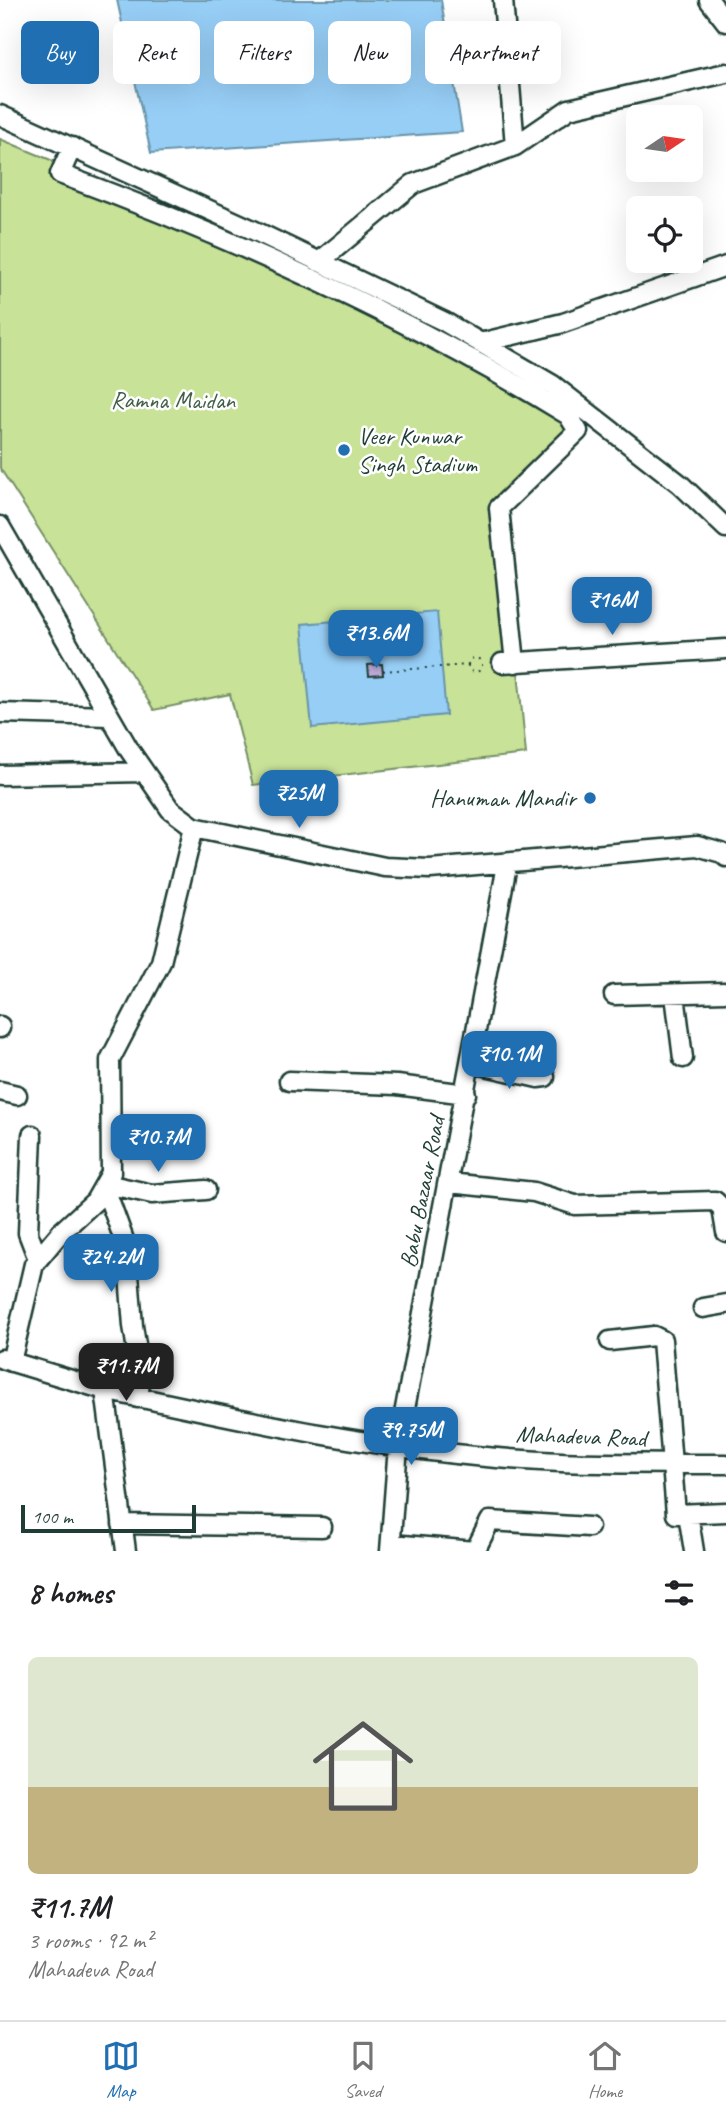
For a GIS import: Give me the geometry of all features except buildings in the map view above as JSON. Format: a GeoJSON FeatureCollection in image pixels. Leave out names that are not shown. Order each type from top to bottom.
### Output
{"type":"FeatureCollection","features":[{"type":"Feature","properties":{"kind":"street"},"geometry":{"type":"LineString","coordinates":[[503,0],[514,146]]}},
{"type":"Feature","properties":{"kind":"street"},"geometry":{"type":"LineString","coordinates":[[709,0],[726,22]]}},
{"type":"Feature","properties":{"kind":"street"},"geometry":{"type":"LineString","coordinates":[[319,262],[413,184],[514,146],[569,109],[726,73]]}},
{"type":"Feature","properties":{"kind":"street"},"geometry":{"type":"LineString","coordinates":[[0,116],[72,147],[443,321],[553,385],[680,484],[726,528]]}},
{"type":"Feature","properties":{"kind":"street"},"geometry":{"type":"LineString","coordinates":[[72,147],[60,174],[177,218],[410,326],[568,415],[578,431],[499,508],[508,663],[726,649]]}},
{"type":"Feature","properties":{"kind":"street"},"geometry":{"type":"LineString","coordinates":[[480,343],[563,323],[726,266]]}},
{"type":"Feature","properties":{"kind":"street"},"geometry":{"type":"LineString","coordinates":[[0,526],[7,551],[144,772],[170,809],[194,827],[385,867],[430,869],[507,865],[697,846],[726,857]]}},
{"type":"Feature","properties":{"kind":"street"},"geometry":{"type":"LineString","coordinates":[[0,713],[110,716]]}},
{"type":"Feature","properties":{"kind":"street"},"geometry":{"type":"LineString","coordinates":[[0,775],[144,772]]}},
{"type":"Feature","properties":{"kind":"street"},"geometry":{"type":"LineString","coordinates":[[5,1360],[29,1278],[38,1259],[105,1186],[111,1173],[113,1148],[110,1060],[161,962],[194,827]]}},
{"type":"Feature","properties":{"kind":"street"},"geometry":{"type":"LineString","coordinates":[[709,849],[726,839]]}},
{"type":"Feature","properties":{"kind":"street","name":"Babu Bazaar Road"},"geometry":{"type":"LineString","coordinates":[[390,1547],[398,1446],[472,1063],[507,865]]}},
{"type":"Feature","properties":{"kind":"street"},"geometry":{"type":"LineString","coordinates":[[614,995],[726,992]]}},
{"type":"Feature","properties":{"kind":"street"},"geometry":{"type":"LineString","coordinates":[[675,995],[683,1058]]}},
{"type":"Feature","properties":{"kind":"street"},"geometry":{"type":"LineString","coordinates":[[472,1063],[538,1078],[545,1077]]}},
{"type":"Feature","properties":{"kind":"street"},"geometry":{"type":"LineString","coordinates":[[289,1081],[407,1086],[466,1094]]}},
{"type":"Feature","properties":{"kind":"street"},"geometry":{"type":"LineString","coordinates":[[32,1135],[28,1233],[38,1259]]}},
{"type":"Feature","properties":{"kind":"street"},"geometry":{"type":"LineString","coordinates":[[449,1183],[534,1192],[575,1205],[715,1201],[722,1208],[726,1232]]}},
{"type":"Feature","properties":{"kind":"street"},"geometry":{"type":"LineString","coordinates":[[105,1186],[152,1194],[206,1190]]}},
{"type":"Feature","properties":{"kind":"street"},"geometry":{"type":"LineString","coordinates":[[105,1186],[127,1248],[133,1326],[141,1375],[138,1398]]}},
{"type":"Feature","properties":{"kind":"street"},"geometry":{"type":"LineString","coordinates":[[703,1308],[726,1304]]}},
{"type":"Feature","properties":{"kind":"street"},"geometry":{"type":"LineString","coordinates":[[610,1341],[654,1336],[662,1340],[676,1514],[726,1512]]}},
{"type":"Feature","properties":{"kind":"street","name":"Mahadeva Road"},"geometry":{"type":"LineString","coordinates":[[5,1360],[138,1398],[234,1419],[398,1446],[524,1460],[726,1464]]}},
{"type":"Feature","properties":{"kind":"street"},"geometry":{"type":"LineString","coordinates":[[104,1390],[125,1551]]}},
{"type":"Feature","properties":{"kind":"street"},"geometry":{"type":"LineString","coordinates":[[688,1514],[694,1551]]}},
{"type":"Feature","properties":{"kind":"street"},"geometry":{"type":"LineString","coordinates":[[390,1547],[475,1551],[490,1521],[589,1527]]}},
{"type":"Feature","properties":{"kind":"street"},"geometry":{"type":"LineString","coordinates":[[122,1524],[321,1527]]}},
{"type":"Feature","properties":{"kind":"path"},"geometry":{"type":"LineString","coordinates":[[383,671],[468,665],[475,657],[482,664],[474,672],[468,665]]}},
{"type":"Feature","properties":{"kind":"green space","name":"Ramna Maidan"},"geometry":{"type":"Polygon","coordinates":[[[0,139],[167,208],[574,420],[509,489],[505,535],[526,754],[253,785],[230,694],[154,710],[0,468],[0,139]]]}},
{"type":"Feature","properties":{"kind":"water"},"geometry":{"type":"Polygon","coordinates":[[[117,0],[441,0],[444,21],[425,21],[425,84],[454,84],[462,132],[151,153],[136,84],[200,84],[200,21],[122,21],[117,0]]]}},
{"type":"Feature","properties":{"kind":"water"},"geometry":{"type":"Polygon","coordinates":[[[437,612],[446,715],[312,728],[302,624],[437,612]]]}},
{"type":"Feature","properties":{"kind":"place","name":"Veer Kunwar Singh Stadium"},"geometry":{"type":"Point","coordinates":[344,450]}},
{"type":"Feature","properties":{"kind":"place","name":"Hanuman Mandir"},"geometry":{"type":"Point","coordinates":[590,798]}}]}
